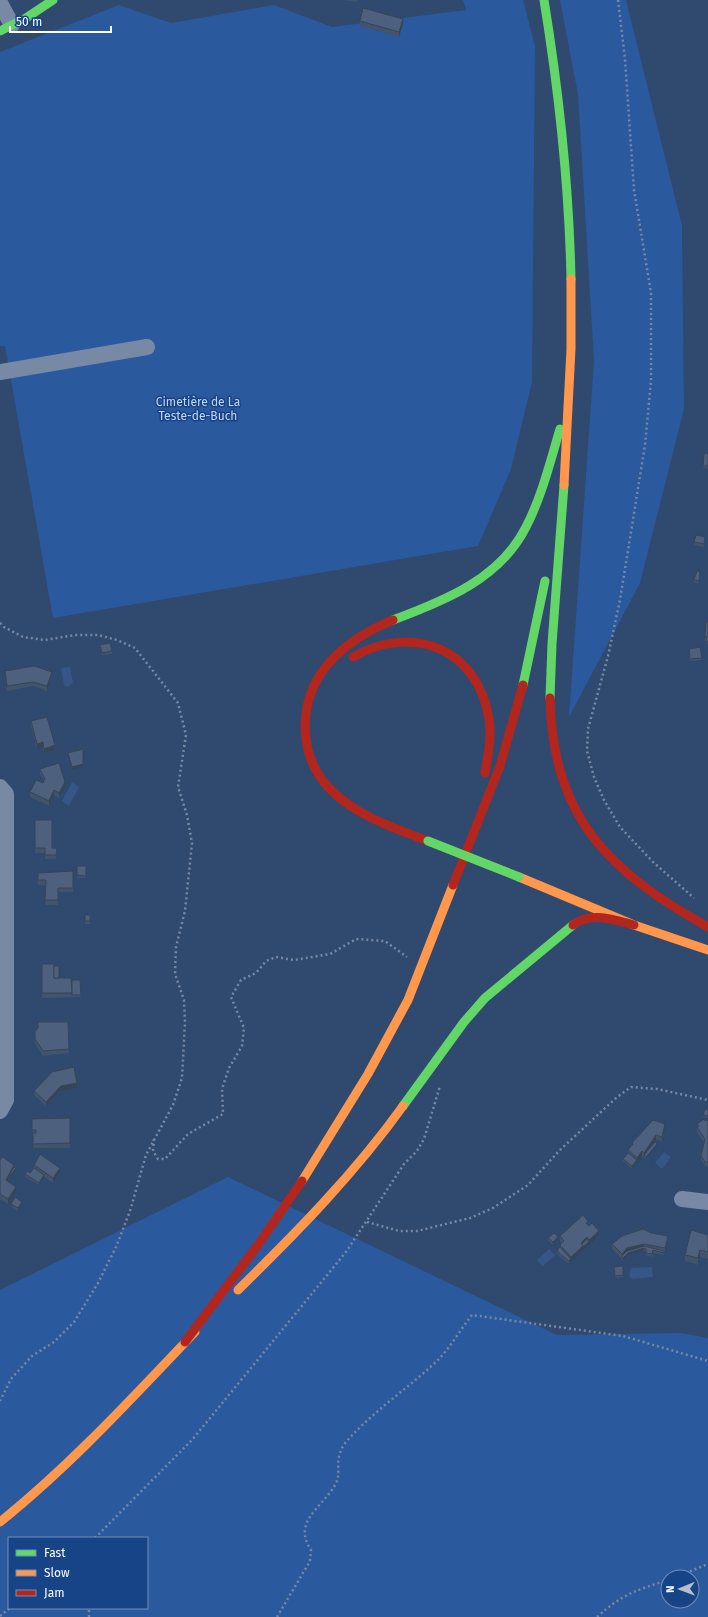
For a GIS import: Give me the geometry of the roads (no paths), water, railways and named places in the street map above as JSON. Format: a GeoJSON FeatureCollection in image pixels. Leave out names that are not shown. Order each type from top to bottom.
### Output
{"type":"FeatureCollection","features":[{"type":"Feature","properties":{"kind":"main road"},"geometry":{"type":"LineString","coordinates":[[6,28],[53,0]]}},
{"type":"Feature","properties":{"kind":"main road"},"geometry":{"type":"LineString","coordinates":[[544,0],[553,46],[562,116],[569,204],[572,300],[570,397],[549,672],[551,729],[561,779],[579,818],[601,848],[636,883],[676,910],[708,927]]}},
{"type":"Feature","properties":{"kind":"main road"},"geometry":{"type":"LineString","coordinates":[[570,397],[529,521],[516,542],[499,562],[477,582],[444,600],[383,625],[343,648],[327,664],[315,680],[306,708],[305,744],[320,777],[331,791],[354,809],[391,827],[430,837],[520,873],[634,925],[708,950]]}},
{"type":"Feature","properties":{"kind":"main road"},"geometry":{"type":"LineString","coordinates":[[185,1342],[258,1245],[316,1160],[372,1067],[408,1000],[502,758],[527,669],[564,490]]}},
{"type":"Feature","properties":{"kind":"main road"},"geometry":{"type":"LineString","coordinates":[[343,665],[361,651],[374,646],[389,642],[408,641],[433,646],[448,653],[466,667],[478,688],[488,714],[491,742],[474,831]]}},
{"type":"Feature","properties":{"kind":"main road"},"geometry":{"type":"LineString","coordinates":[[419,827],[430,837]]}},
{"type":"Feature","properties":{"kind":"main road"},"geometry":{"type":"LineString","coordinates":[[520,873],[537,874]]}},
{"type":"Feature","properties":{"kind":"main road"},"geometry":{"type":"LineString","coordinates":[[0,1522],[20,1506],[113,1418],[185,1342],[289,1240],[377,1142],[464,1022],[486,998],[570,926],[581,919],[598,917],[634,925]]}},
{"type":"Feature","properties":{"kind":"street"},"geometry":{"type":"LineString","coordinates":[[0,3],[6,28]]}},
{"type":"Feature","properties":{"kind":"street"},"geometry":{"type":"LineString","coordinates":[[0,372],[147,347]]}},
{"type":"Feature","properties":{"kind":"street"},"geometry":{"type":"LineString","coordinates":[[0,787],[6,794],[6,1100],[0,1111]]}},
{"type":"Feature","properties":{"kind":"street"},"geometry":{"type":"LineString","coordinates":[[682,1200],[708,1202]]}},
{"type":"Feature","properties":{"kind":"park label","name":"Cimetière de La Teste-de-Buch"},"geometry":{"type":"Point","coordinates":[198,409]}}]}
